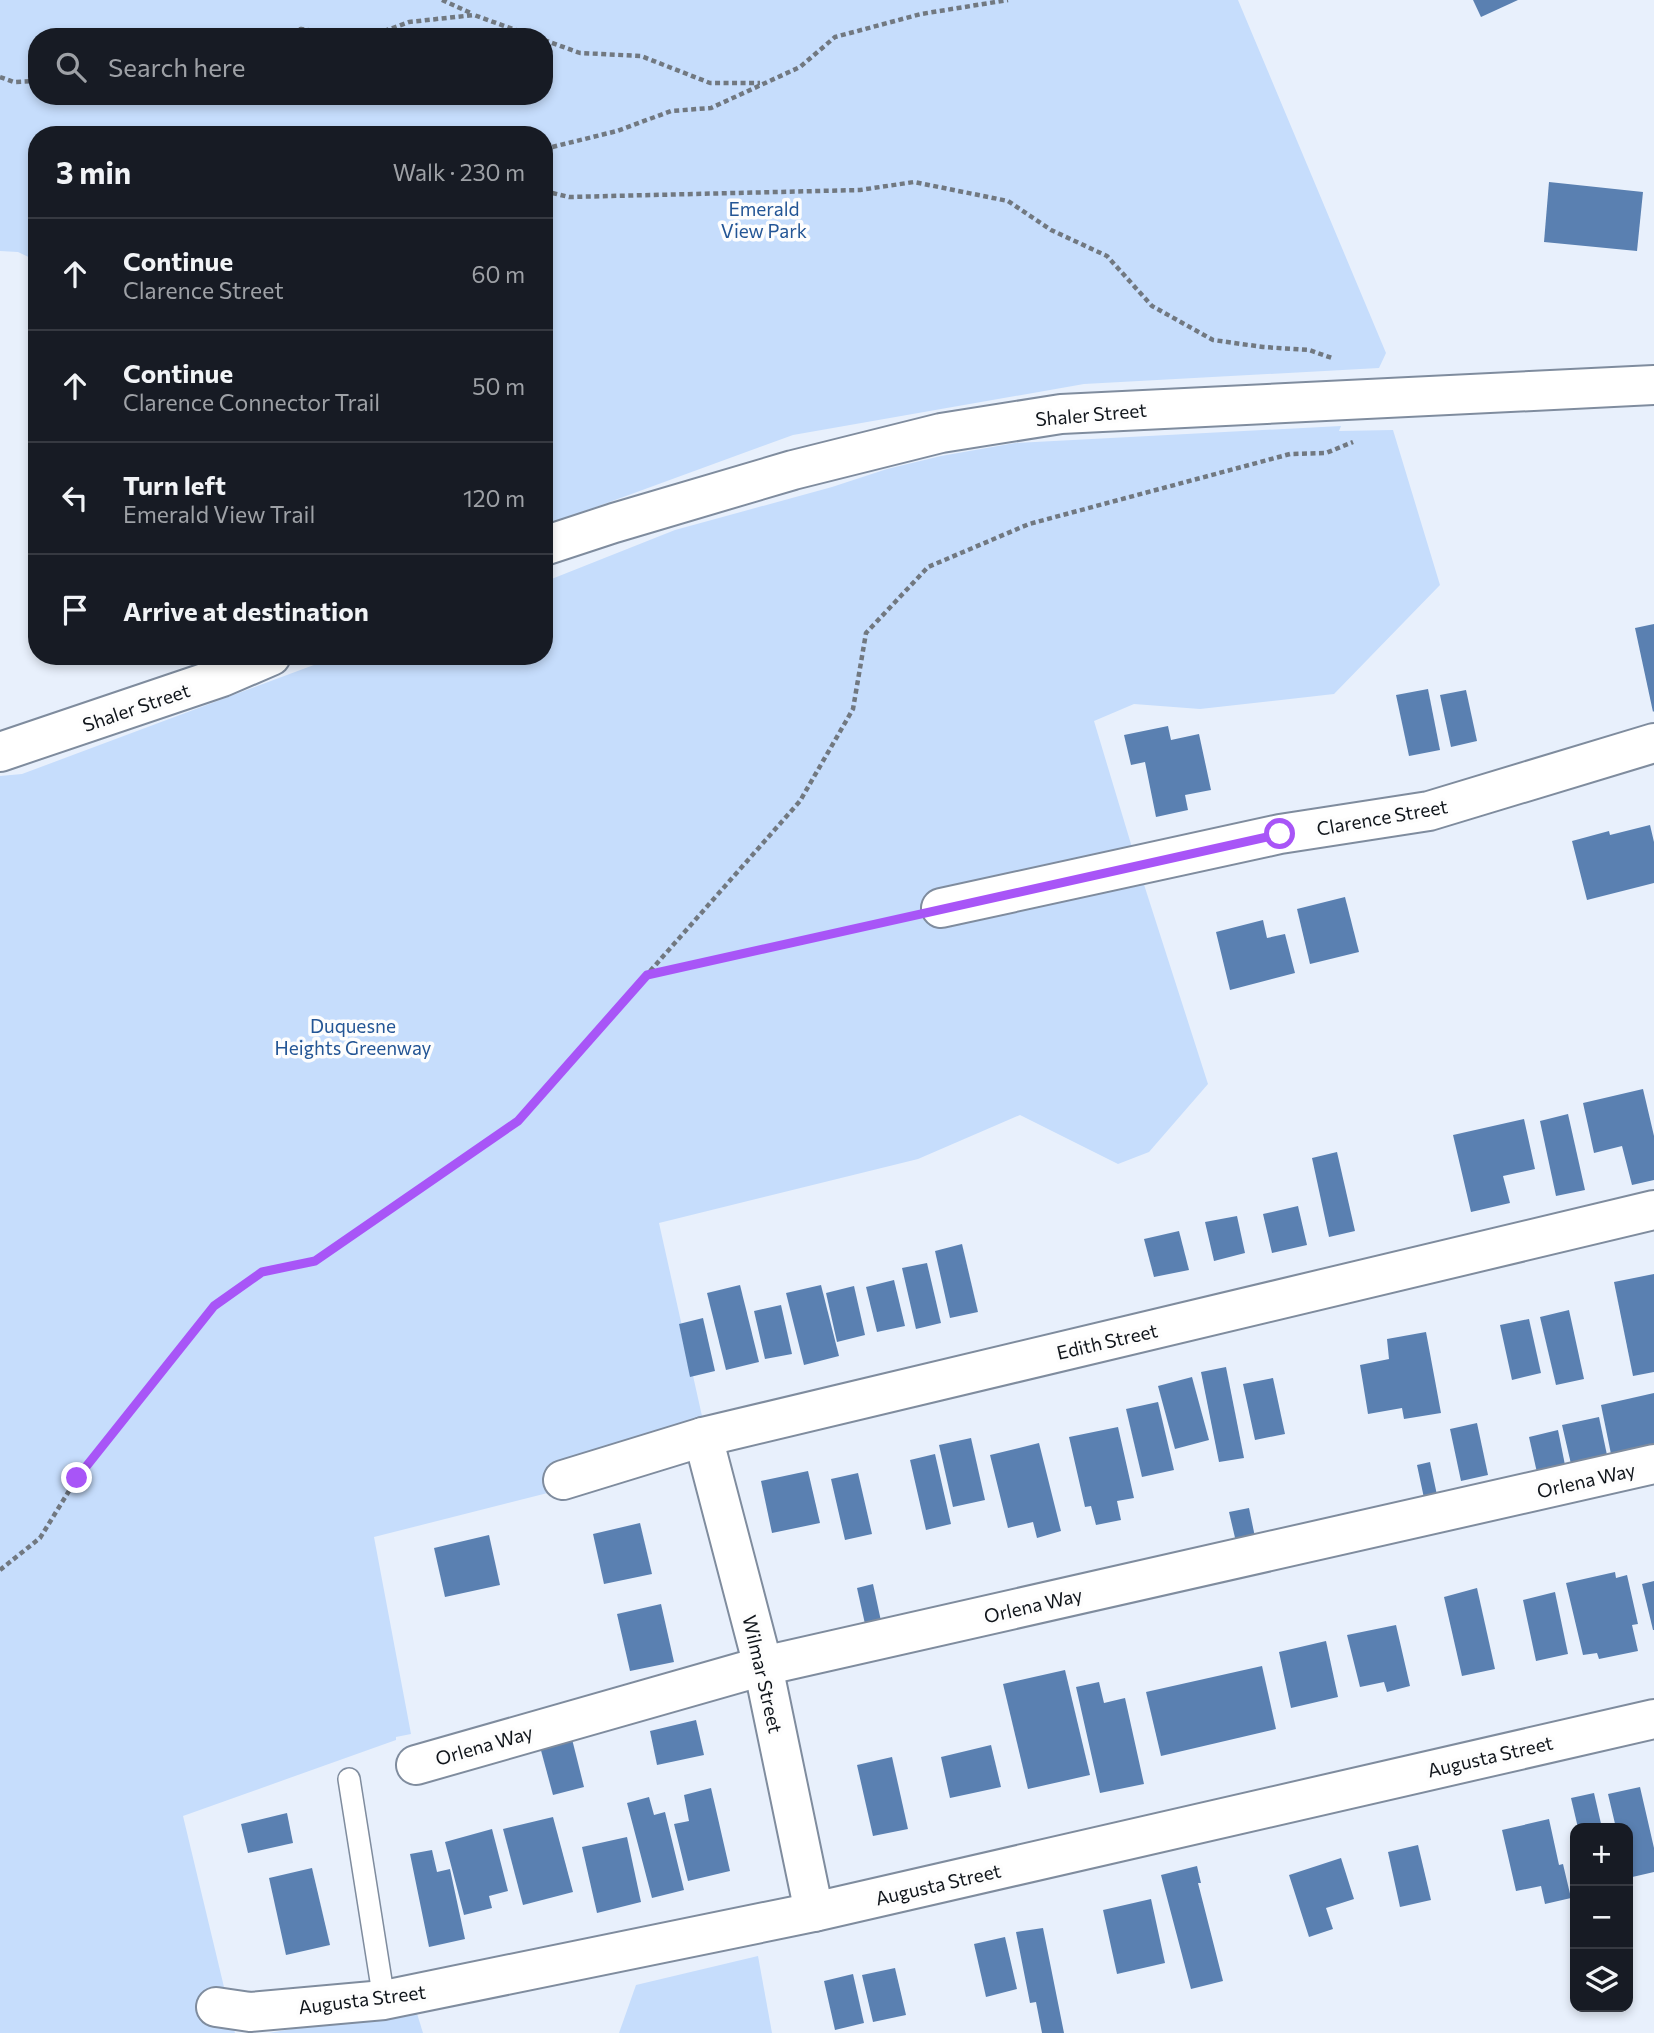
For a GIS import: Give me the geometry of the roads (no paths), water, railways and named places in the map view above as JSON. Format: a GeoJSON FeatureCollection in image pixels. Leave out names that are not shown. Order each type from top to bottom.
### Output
{"type":"FeatureCollection","features":[{"type":"Feature","properties":{"kind":"street","name":"Shaler Street"},"geometry":{"type":"LineString","coordinates":[[553,544],[793,470],[941,433],[1061,414],[1654,385]]}},
{"type":"Feature","properties":{"kind":"street","name":"Shaler Street"},"geometry":{"type":"LineString","coordinates":[[0,752],[222,677],[250,665]]}},
{"type":"Feature","properties":{"kind":"street","name":"Clarence Street"},"geometry":{"type":"LineString","coordinates":[[942,908],[1280,834],[1429,811],[1654,744]]}},
{"type":"Feature","properties":{"kind":"street","name":"Edith Street"},"geometry":{"type":"LineString","coordinates":[[563,1480],[703,1437],[1654,1210]]}},
{"type":"Feature","properties":{"kind":"street","name":"Wilmar Street"},"geometry":{"type":"LineString","coordinates":[[703,1437],[762,1666],[814,1912]]}},
{"type":"Feature","properties":{"kind":"street","name":"Orlena Way"},"geometry":{"type":"LineString","coordinates":[[416,1765],[762,1666],[1654,1464]]}},
{"type":"Feature","properties":{"kind":"street","name":"Augusta Street"},"geometry":{"type":"LineString","coordinates":[[216,2007],[250,2012],[384,2000],[814,1912],[1654,1719]]}},
{"type":"Feature","properties":{"kind":"lane"},"geometry":{"type":"LineString","coordinates":[[349,1779],[384,2000]]}},
{"type":"Feature","properties":{"kind":"park label","name":"Emerald View Park"},"geometry":{"type":"Point","coordinates":[764,219]}},
{"type":"Feature","properties":{"kind":"park label","name":"Duquesne Heights Greenway"},"geometry":{"type":"Point","coordinates":[353,1036]}}]}
